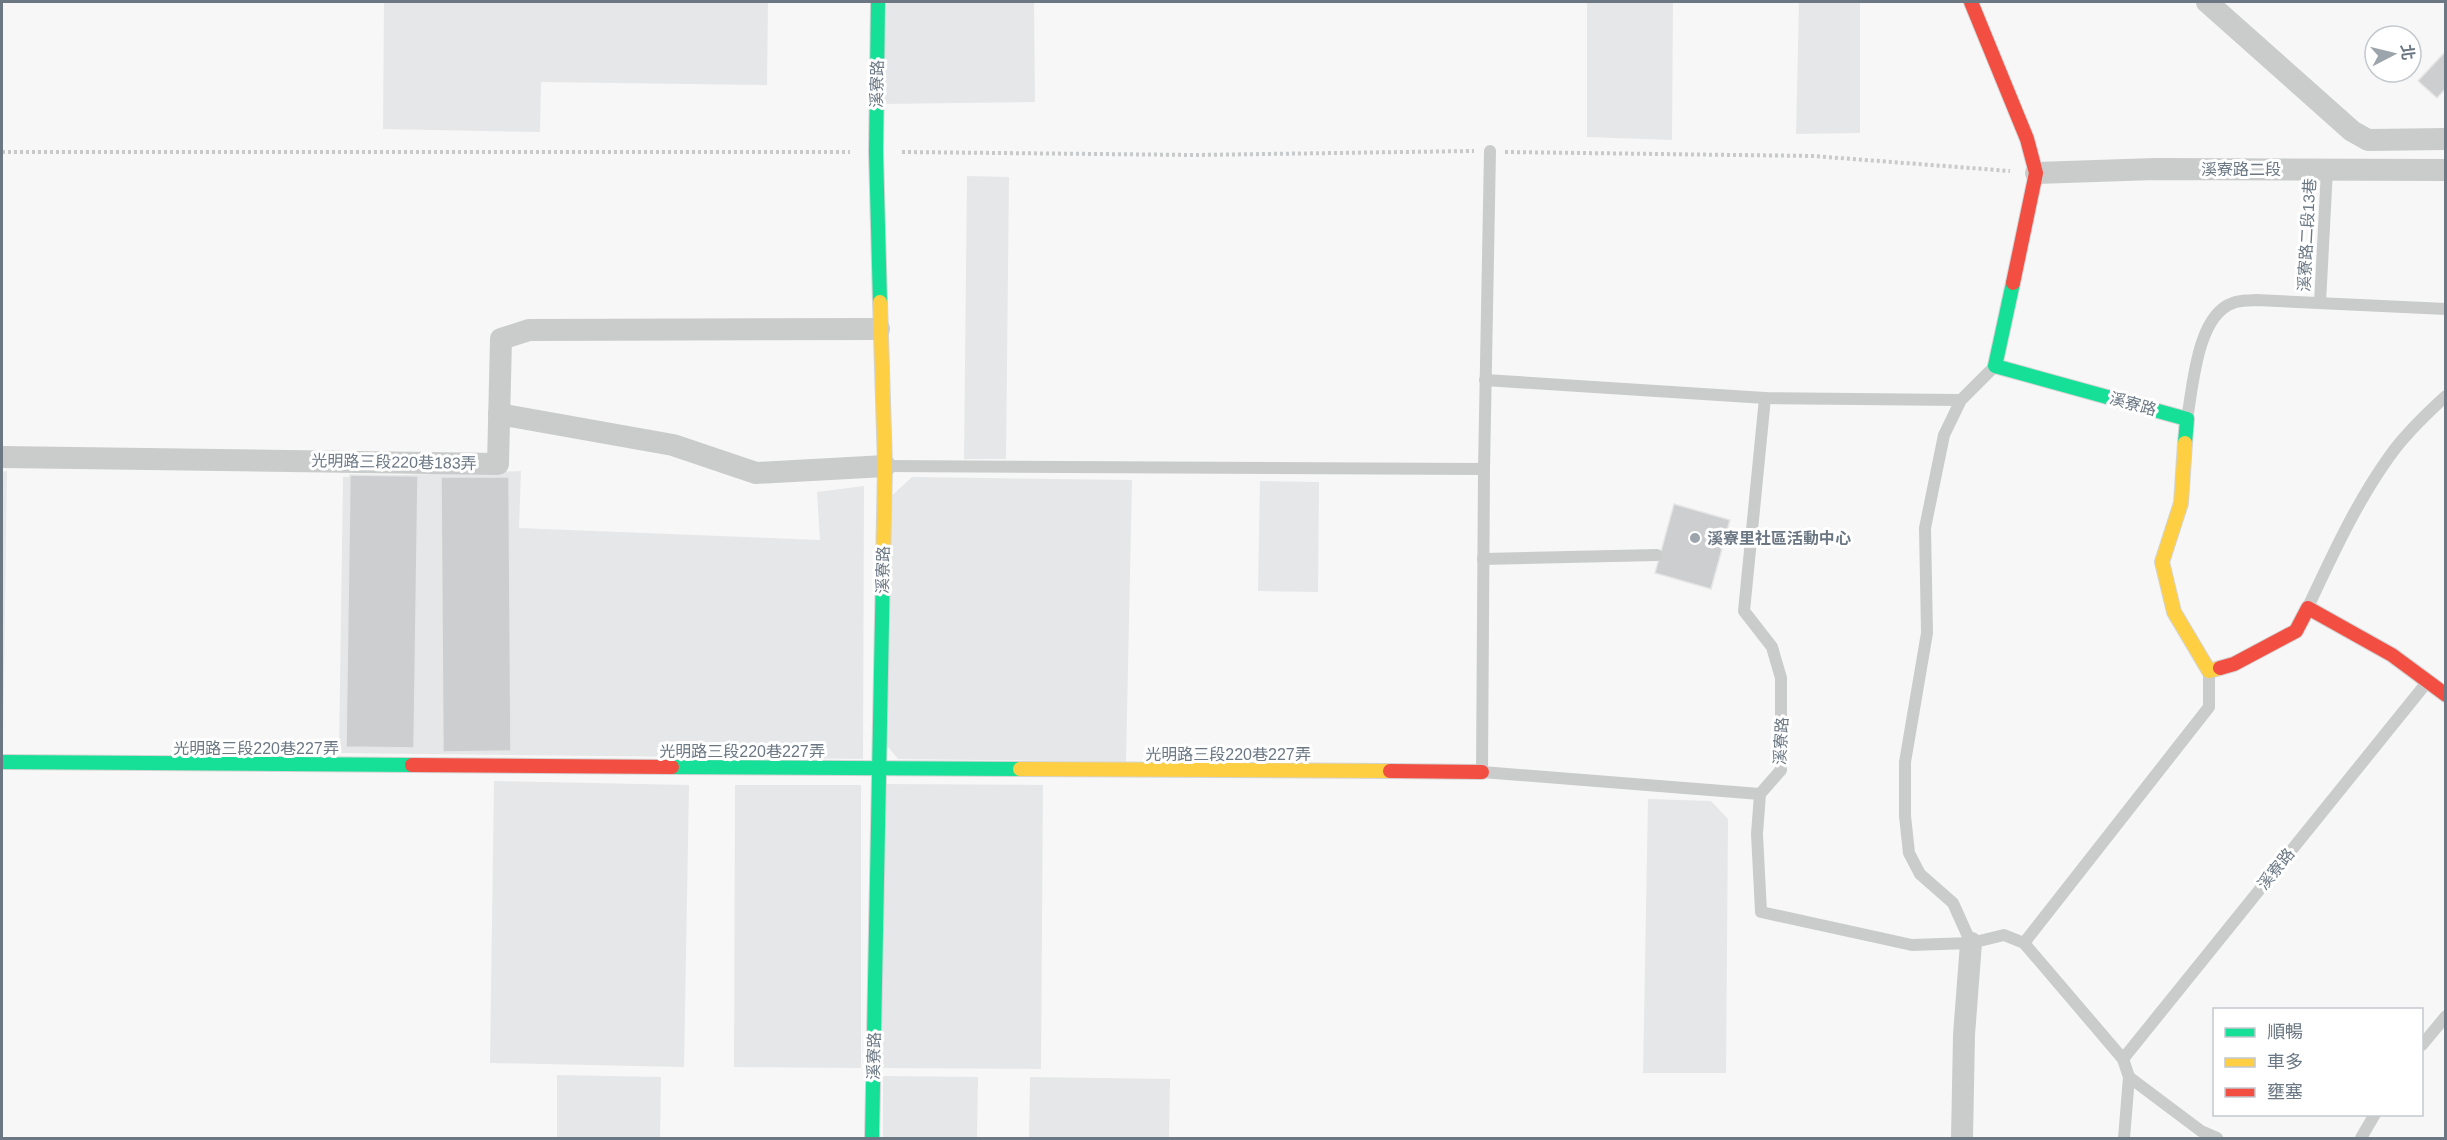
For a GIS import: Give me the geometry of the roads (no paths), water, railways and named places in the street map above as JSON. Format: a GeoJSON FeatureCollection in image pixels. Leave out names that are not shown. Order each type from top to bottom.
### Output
{"type":"FeatureCollection","features":[{"type":"Feature","properties":{"kind":"street","name":"溪寮路"},"geometry":{"type":"LineString","coordinates":[[872,1138],[885,466],[879,329],[876,152],[878,2]]}},
{"type":"Feature","properties":{"kind":"street"},"geometry":{"type":"LineString","coordinates":[[1971,2],[2027,139],[2036,173],[1995,366]]}},
{"type":"Feature","properties":{"kind":"street"},"geometry":{"type":"LineString","coordinates":[[2207,2],[2352,131],[2368,140],[2445,139]]}},
{"type":"Feature","properties":{"kind":"street","name":"溪寮路二段"},"geometry":{"type":"LineString","coordinates":[[2036,173],[2155,169],[2445,170]]}},
{"type":"Feature","properties":{"kind":"street","name":"光明路三段220巷183弄"},"geometry":{"type":"LineString","coordinates":[[2,457],[498,464],[501,339],[529,330],[879,329]]}},
{"type":"Feature","properties":{"kind":"street","name":"溪寮路"},"geometry":{"type":"LineString","coordinates":[[1995,366],[2187,419]]}},
{"type":"Feature","properties":{"kind":"street"},"geometry":{"type":"LineString","coordinates":[[499,414],[673,445],[756,474],[885,466]]}},
{"type":"Feature","properties":{"kind":"street"},"geometry":{"type":"LineString","coordinates":[[2187,419],[2181,503],[2162,562],[2174,612],[2209,671],[2234,664],[2296,631],[2308,608],[2350,630],[2429,680],[2445,695]]}},
{"type":"Feature","properties":{"kind":"street","name":"光明路三段220巷227弄"},"geometry":{"type":"LineString","coordinates":[[2,762],[1482,772]]}},
{"type":"Feature","properties":{"kind":"street"},"geometry":{"type":"LineString","coordinates":[[1962,1138],[1964,1035],[1971,943]]}},
{"type":"Feature","properties":{"kind":"lane"},"geometry":{"type":"LineString","coordinates":[[1490,151],[1485,380],[1482,772],[1760,794],[1757,834],[1761,912],[1912,945],[1971,943],[2004,935],[2024,943],[2123,1059],[2130,1077],[2124,1138]]}},
{"type":"Feature","properties":{"kind":"lane","name":"溪寮路二段13巷"},"geometry":{"type":"LineString","coordinates":[[2320,303],[2328,170]]}},
{"type":"Feature","properties":{"kind":"lane"},"geometry":{"type":"LineString","coordinates":[[2187,419],[2204,333],[2217,313],[2233,303],[2256,300],[2445,309]]}},
{"type":"Feature","properties":{"kind":"lane"},"geometry":{"type":"LineString","coordinates":[[1971,943],[1953,903],[1920,874],[1909,853],[1905,816],[1905,762],[1927,633],[1925,528],[1944,435],[1962,400],[1995,366]]}},
{"type":"Feature","properties":{"kind":"lane"},"geometry":{"type":"LineString","coordinates":[[1485,380],[1766,398],[1962,400]]}},
{"type":"Feature","properties":{"kind":"lane"},"geometry":{"type":"LineString","coordinates":[[2308,608],[2343,534],[2388,457],[2416,424],[2445,396]]}},
{"type":"Feature","properties":{"kind":"lane","name":"溪寮路"},"geometry":{"type":"LineString","coordinates":[[1760,794],[1781,770],[1782,707],[1781,678],[1772,647],[1744,611],[1766,398]]}},
{"type":"Feature","properties":{"kind":"lane"},"geometry":{"type":"LineString","coordinates":[[885,466],[1484,469]]}},
{"type":"Feature","properties":{"kind":"lane"},"geometry":{"type":"LineString","coordinates":[[1483,559],[1657,555]]}},
{"type":"Feature","properties":{"kind":"lane"},"geometry":{"type":"LineString","coordinates":[[2024,943],[2209,707],[2209,671]]}},
{"type":"Feature","properties":{"kind":"lane","name":"溪寮路"},"geometry":{"type":"LineString","coordinates":[[2123,1059],[2429,680]]}},
{"type":"Feature","properties":{"kind":"lane"},"geometry":{"type":"LineString","coordinates":[[2423,1043],[2445,1016]]}},
{"type":"Feature","properties":{"kind":"lane"},"geometry":{"type":"LineString","coordinates":[[2130,1077],[2201,1131],[2217,1138]]}},
{"type":"Feature","properties":{"kind":"lane"},"geometry":{"type":"LineString","coordinates":[[2361,1138],[2374,1116]]}},
{"type":"Feature","properties":{"kind":"place","name":"溪寮里社區活動中心"},"geometry":{"type":"Point","coordinates":[1695,538]}}]}
